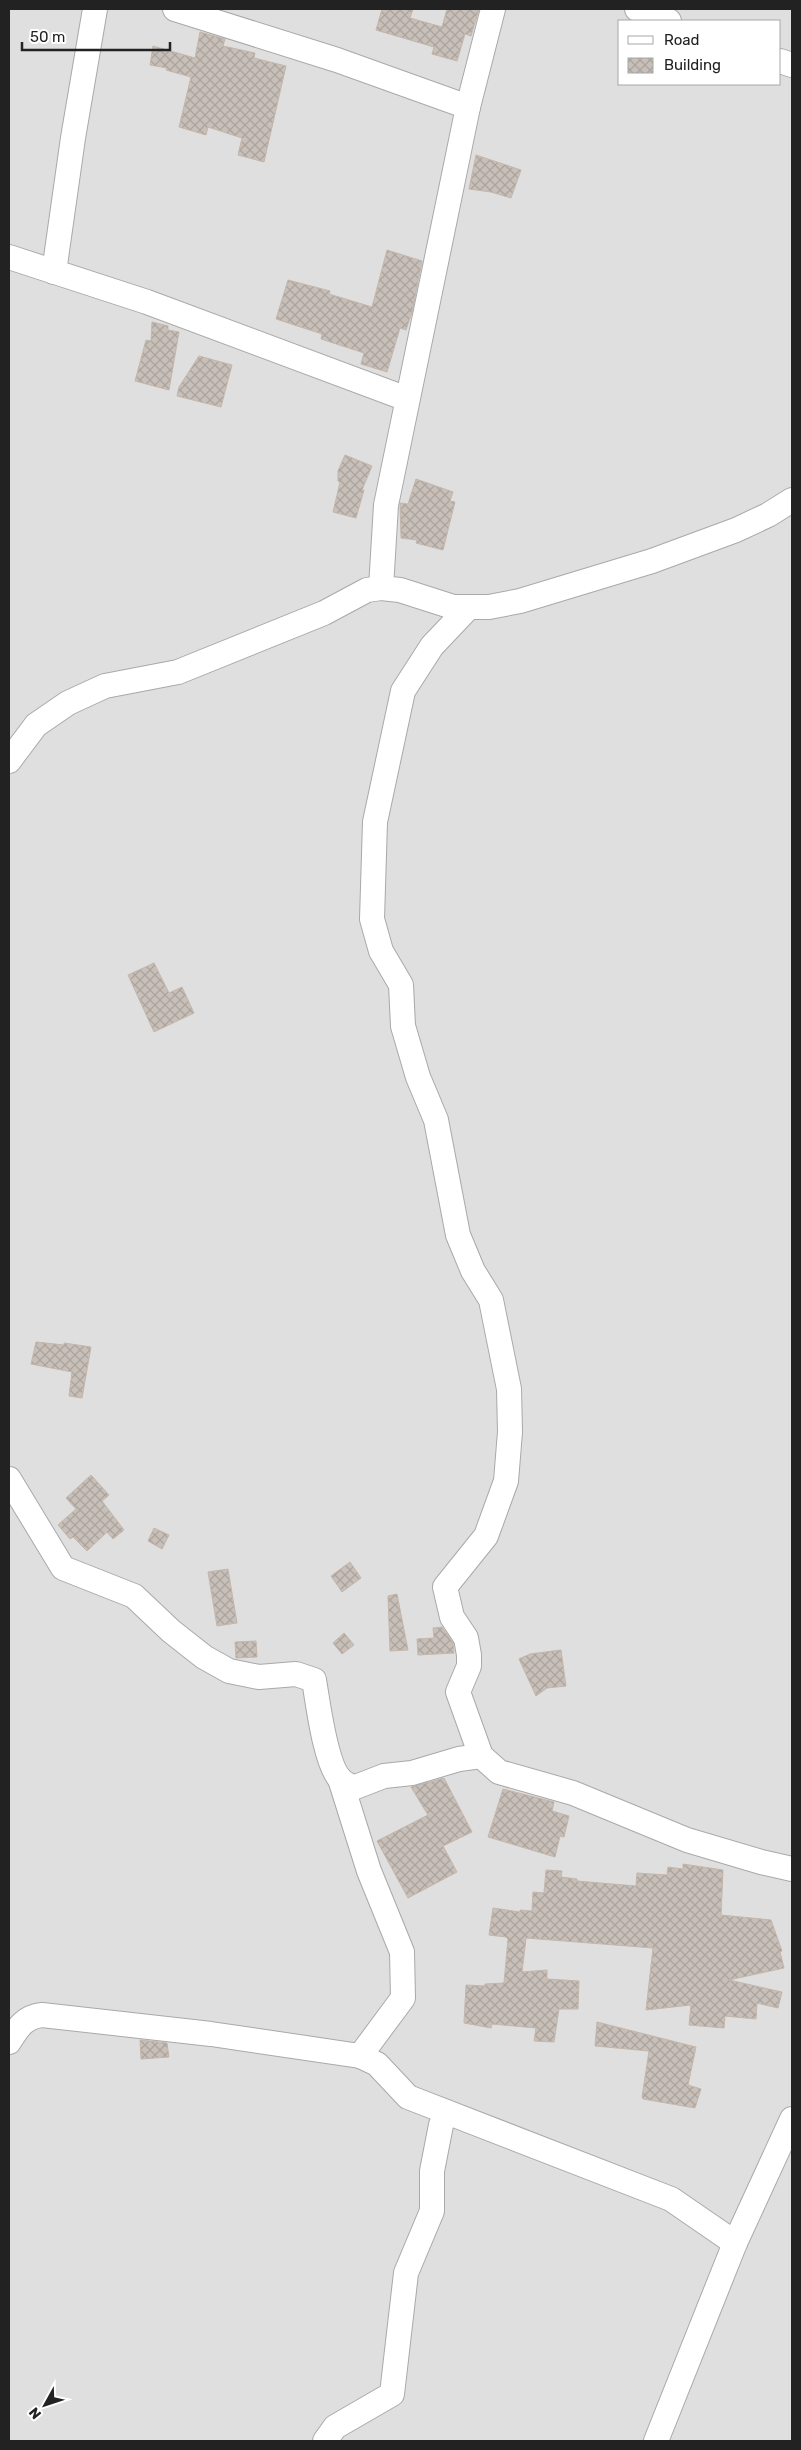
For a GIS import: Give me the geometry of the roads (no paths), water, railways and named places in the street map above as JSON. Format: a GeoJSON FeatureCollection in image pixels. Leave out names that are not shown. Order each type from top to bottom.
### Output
{"type":"FeatureCollection","features":[{"type":"Feature","properties":{"kind":"street"},"geometry":{"type":"LineString","coordinates":[[54,272],[95,9]]}},
{"type":"Feature","properties":{"kind":"street"},"geometry":{"type":"LineString","coordinates":[[175,9],[337,60],[468,107]]}},
{"type":"Feature","properties":{"kind":"street"},"geometry":{"type":"LineString","coordinates":[[380,588],[386,505],[468,107],[493,9]]}},
{"type":"Feature","properties":{"kind":"street"},"geometry":{"type":"LineString","coordinates":[[9,258],[147,302],[407,399]]}},
{"type":"Feature","properties":{"kind":"street"},"geometry":{"type":"LineString","coordinates":[[9,761],[36,725],[47,716],[105,686],[178,672],[324,613],[367,590],[380,588],[400,590],[453,607],[489,607],[520,600],[652,562],[768,516],[792,500]]}},
{"type":"Feature","properties":{"kind":"street"},"geometry":{"type":"LineString","coordinates":[[469,607],[432,646],[402,691],[375,822],[372,919],[381,951],[400,985],[403,1026],[418,1077],[436,1120],[458,1234],[473,1271],[491,1300],[509,1389],[510,1432],[506,1481],[486,1536],[445,1587],[452,1617],[466,1638],[470,1655],[469,1666],[458,1692],[481,1756],[499,1772],[573,1793],[687,1840],[761,1862],[792,1869]]}},
{"type":"Feature","properties":{"kind":"street"},"geometry":{"type":"LineString","coordinates":[[9,1479],[63,1568],[134,1596],[171,1631],[204,1657],[230,1671],[259,1677],[296,1674],[314,1680],[322,1731],[340,1779],[368,1871],[402,1952],[403,1998],[360,2056]]}},
{"type":"Feature","properties":{"kind":"street"},"geometry":{"type":"LineString","coordinates":[[340,1779],[354,1788],[384,1776],[412,1773],[459,1759],[481,1756]]}},
{"type":"Feature","properties":{"kind":"street"},"geometry":{"type":"LineString","coordinates":[[9,2042],[20,2024],[32,2016],[42,2015],[211,2034],[360,2056],[377,2064],[408,2097],[671,2199],[735,2244]]}},
{"type":"Feature","properties":{"kind":"street"},"geometry":{"type":"LineString","coordinates":[[325,2441],[335,2427],[392,2394],[406,2273],[432,2211],[432,2171],[441,2125],[446,2112]]}},
{"type":"Feature","properties":{"kind":"street"},"geometry":{"type":"LineString","coordinates":[[656,2441],[735,2244],[792,2123]]}}]}
